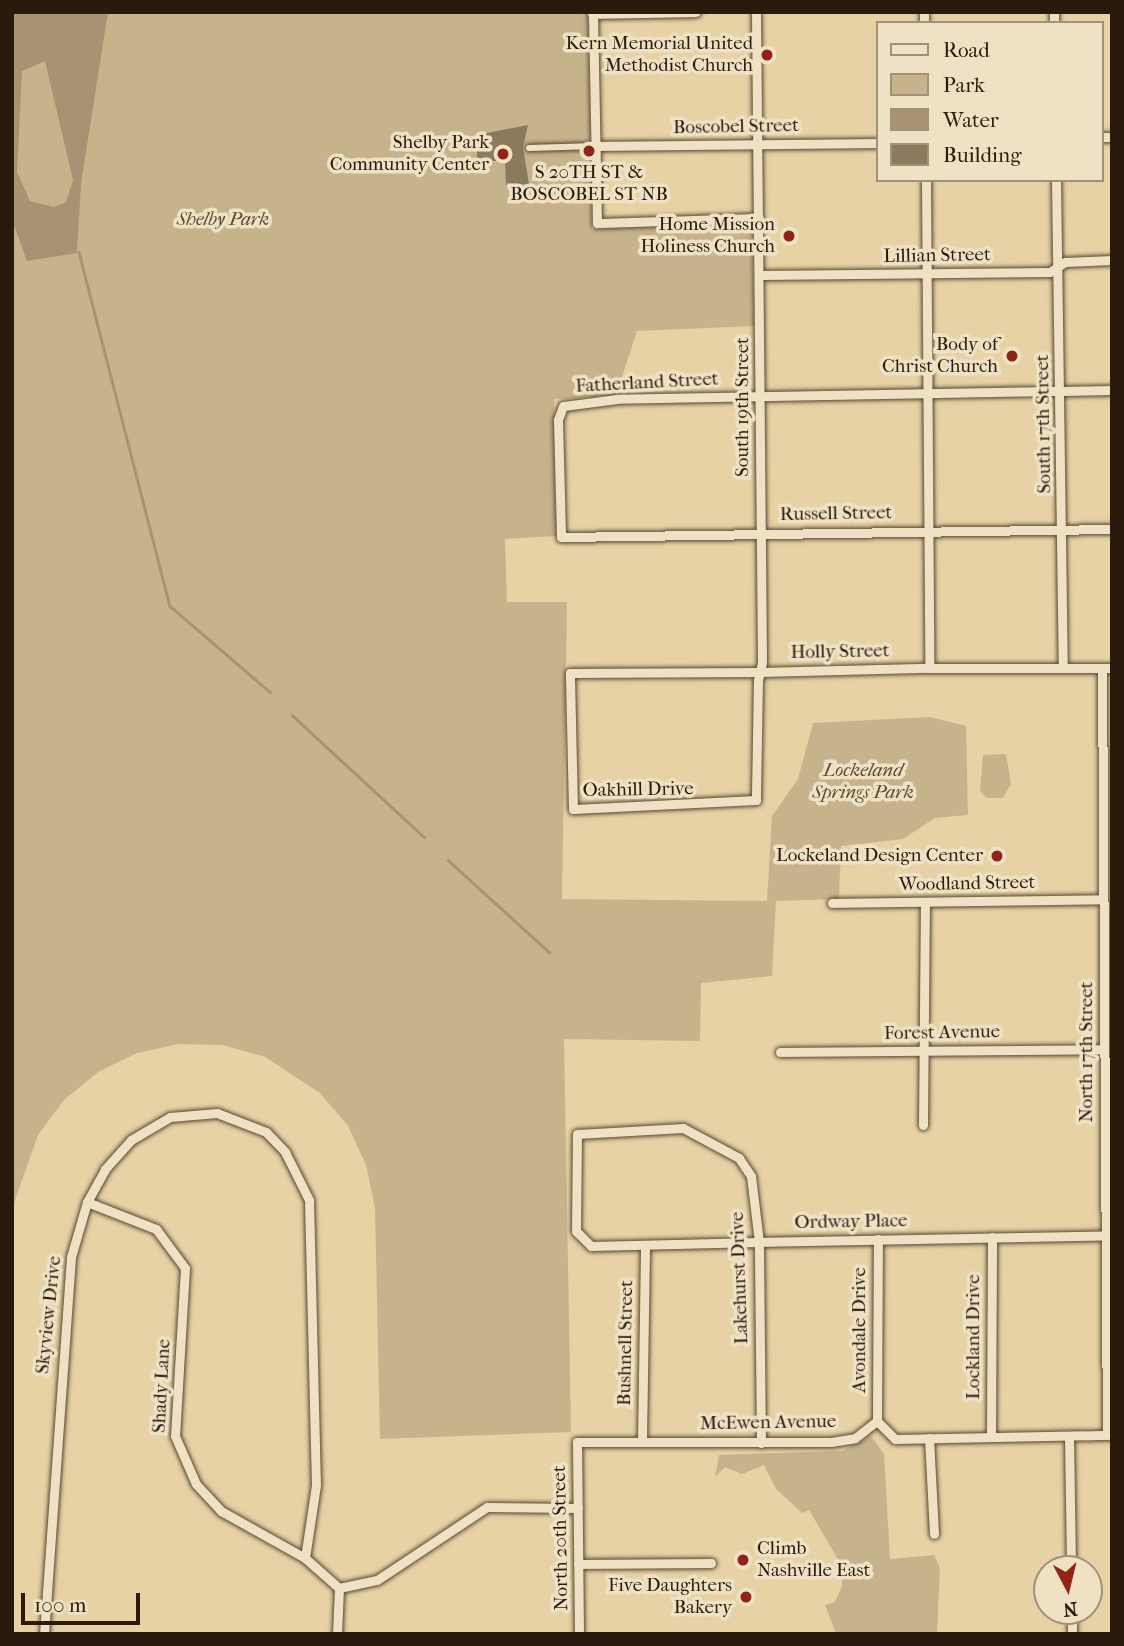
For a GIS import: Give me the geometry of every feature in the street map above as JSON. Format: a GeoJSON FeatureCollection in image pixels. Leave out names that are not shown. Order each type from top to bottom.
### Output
{"type":"FeatureCollection","features":[{"type":"Feature","properties":{"kind":"street"},"geometry":{"type":"LineString","coordinates":[[696,12],[593,14],[597,223],[759,218]]}},
{"type":"Feature","properties":{"kind":"street","name":"South 19th Street"},"geometry":{"type":"LineString","coordinates":[[756,12],[761,396],[757,800]]}},
{"type":"Feature","properties":{"kind":"street","name":"Boscobel Street"},"geometry":{"type":"LineString","coordinates":[[596,146],[876,143]]}},
{"type":"Feature","properties":{"kind":"street"},"geometry":{"type":"LineString","coordinates":[[529,148],[596,146]]}},
{"type":"Feature","properties":{"kind":"street"},"geometry":{"type":"LineString","coordinates":[[926,182],[929,668]]}},
{"type":"Feature","properties":{"kind":"street","name":"South 17th Street"},"geometry":{"type":"LineString","coordinates":[[1056,182],[1063,667]]}},
{"type":"Feature","properties":{"kind":"street","name":"Lillian Street"},"geometry":{"type":"LineString","coordinates":[[760,275],[928,274],[1058,268],[1112,260]]}},
{"type":"Feature","properties":{"kind":"street","name":"Fatherland Street"},"geometry":{"type":"LineString","coordinates":[[561,537],[563,406],[761,396],[1112,390]]}},
{"type":"Feature","properties":{"kind":"street","name":"Russell Street"},"geometry":{"type":"LineString","coordinates":[[561,537],[1112,529]]}},
{"type":"Feature","properties":{"kind":"street","name":"Holly Street"},"geometry":{"type":"LineString","coordinates":[[570,673],[1107,668]]}},
{"type":"Feature","properties":{"kind":"street","name":"North 17th Street"},"geometry":{"type":"LineString","coordinates":[[1107,668],[1107,851],[1103,900],[1108,982],[1104,1049],[1109,1113],[1109,1435]]}},
{"type":"Feature","properties":{"kind":"street","name":"Oakhill Drive"},"geometry":{"type":"LineString","coordinates":[[570,673],[573,809],[757,800]]}},
{"type":"Feature","properties":{"kind":"street","name":"Woodland Street"},"geometry":{"type":"LineString","coordinates":[[832,903],[1103,900]]}},
{"type":"Feature","properties":{"kind":"street"},"geometry":{"type":"LineString","coordinates":[[923,1125],[925,902]]}},
{"type":"Feature","properties":{"kind":"street","name":"Forest Avenue"},"geometry":{"type":"LineString","coordinates":[[779,1052],[1104,1049]]}},
{"type":"Feature","properties":{"kind":"street","name":"Skyview Drive"},"geometry":{"type":"LineString","coordinates":[[44,1634],[70,1270],[87,1202],[131,1140],[170,1117],[194,1113],[240,1117],[266,1132],[299,1174],[309,1200],[316,1471],[304,1558]]}},
{"type":"Feature","properties":{"kind":"street","name":"Lakehurst Drive"},"geometry":{"type":"LineString","coordinates":[[591,1246],[576,1231],[577,1134],[683,1128],[738,1158],[751,1175],[759,1242],[761,1443]]}},
{"type":"Feature","properties":{"kind":"street","name":"Shady Lane"},"geometry":{"type":"LineString","coordinates":[[87,1202],[156,1229],[185,1268],[175,1436],[189,1473],[221,1511],[304,1558],[339,1588]]}},
{"type":"Feature","properties":{"kind":"street","name":"Ordway Place"},"geometry":{"type":"LineString","coordinates":[[591,1246],[1109,1235]]}},
{"type":"Feature","properties":{"kind":"street","name":"Lockland Drive"},"geometry":{"type":"LineString","coordinates":[[991,1437],[992,1237]]}},
{"type":"Feature","properties":{"kind":"street","name":"Avondale Drive"},"geometry":{"type":"LineString","coordinates":[[877,1421],[878,1239]]}},
{"type":"Feature","properties":{"kind":"street","name":"Bushnell Street"},"geometry":{"type":"LineString","coordinates":[[642,1441],[645,1245]]}},
{"type":"Feature","properties":{"kind":"street"},"geometry":{"type":"LineString","coordinates":[[877,1421],[889,1438],[1109,1435]]}},
{"type":"Feature","properties":{"kind":"street","name":"McEwen Avenue"},"geometry":{"type":"LineString","coordinates":[[577,1442],[761,1443],[855,1438],[877,1421]]}},
{"type":"Feature","properties":{"kind":"street"},"geometry":{"type":"LineString","coordinates":[[1069,1436],[1071,1555]]}},
{"type":"Feature","properties":{"kind":"street"},"geometry":{"type":"LineString","coordinates":[[929,1438],[934,1534]]}},
{"type":"Feature","properties":{"kind":"street","name":"North 20th Street"},"geometry":{"type":"LineString","coordinates":[[577,1442],[579,1634]]}},
{"type":"Feature","properties":{"kind":"street"},"geometry":{"type":"LineString","coordinates":[[337,1634],[339,1588],[377,1580],[486,1507],[578,1508]]}},
{"type":"Feature","properties":{"kind":"street"},"geometry":{"type":"LineString","coordinates":[[578,1564],[711,1563]]}},
{"type":"Feature","properties":{"kind":"green space"},"geometry":{"type":"Polygon","coordinates":[[[12,12],[588,12],[592,229],[752,225],[754,326],[637,331],[616,395],[554,399],[556,536],[505,539],[507,602],[567,602],[562,899],[767,901],[772,816],[798,779],[813,723],[930,717],[966,726],[968,815],[935,818],[903,839],[841,846],[839,899],[776,901],[772,976],[701,983],[700,1041],[564,1039],[571,1432],[380,1439],[375,1208],[366,1165],[348,1126],[320,1093],[265,1057],[223,1045],[179,1044],[137,1053],[98,1072],[64,1100],[38,1135],[12,1209],[12,12]]]}},
{"type":"Feature","properties":{"kind":"green space"},"geometry":{"type":"Polygon","coordinates":[[[1006,754],[1011,784],[1003,798],[986,798],[980,791],[983,755],[1006,754]]]}},
{"type":"Feature","properties":{"kind":"green space"},"geometry":{"type":"Polygon","coordinates":[[[871,1436],[884,1454],[890,1559],[934,1555],[940,1568],[937,1634],[836,1634],[825,1605],[835,1602],[842,1586],[842,1566],[809,1510],[802,1513],[776,1489],[764,1465],[742,1474],[725,1467],[715,1477],[719,1455],[842,1451],[871,1436]]]}},
{"type":"Feature","properties":{"kind":"water"},"geometry":{"type":"Polygon","coordinates":[[[12,12],[108,12],[81,184],[77,253],[27,261],[12,220],[12,12]],[[45,61],[22,71],[17,172],[30,201],[54,207],[66,202],[73,180],[45,61]]]}},
{"type":"Feature","properties":{"kind":"building","name":"Shelby Park Community Center"},"geometry":{"type":"Polygon","coordinates":[[[528,125],[523,147],[529,184],[506,185],[505,161],[477,161],[477,135],[528,125]]]}},
{"type":"Feature","properties":{"kind":"waterway"},"geometry":{"type":"LineString","coordinates":[[79,252],[170,606],[270,692]]}},
{"type":"Feature","properties":{"kind":"waterway"},"geometry":{"type":"LineString","coordinates":[[292,715],[424,837]]}},
{"type":"Feature","properties":{"kind":"waterway"},"geometry":{"type":"LineString","coordinates":[[448,860],[549,952]]}},
{"type":"Feature","properties":{"kind":"place","name":"Kern Memorial United Methodist Church"},"geometry":{"type":"Point","coordinates":[767,55]}},
{"type":"Feature","properties":{"kind":"place","name":"S 20TH ST & BOSCOBEL ST NB"},"geometry":{"type":"Point","coordinates":[589,151]}},
{"type":"Feature","properties":{"kind":"place","name":"Shelby Park Community Center"},"geometry":{"type":"Point","coordinates":[503,154]}},
{"type":"Feature","properties":{"kind":"place","name":"Home Mission Holiness Church"},"geometry":{"type":"Point","coordinates":[789,236]}},
{"type":"Feature","properties":{"kind":"place","name":"Body of Christ Church"},"geometry":{"type":"Point","coordinates":[1012,356]}},
{"type":"Feature","properties":{"kind":"place","name":"Lockeland Design Center"},"geometry":{"type":"Point","coordinates":[997,856]}},
{"type":"Feature","properties":{"kind":"place","name":"Climb Nashville East"},"geometry":{"type":"Point","coordinates":[743,1560]}},
{"type":"Feature","properties":{"kind":"place","name":"Five Daughters Bakery"},"geometry":{"type":"Point","coordinates":[746,1597]}},
{"type":"Feature","properties":{"kind":"park label","name":"Shelby Park"},"geometry":{"type":"Point","coordinates":[223,220]}},
{"type":"Feature","properties":{"kind":"park label","name":"Lockeland Springs Park"},"geometry":{"type":"Point","coordinates":[863,782]}}]}
